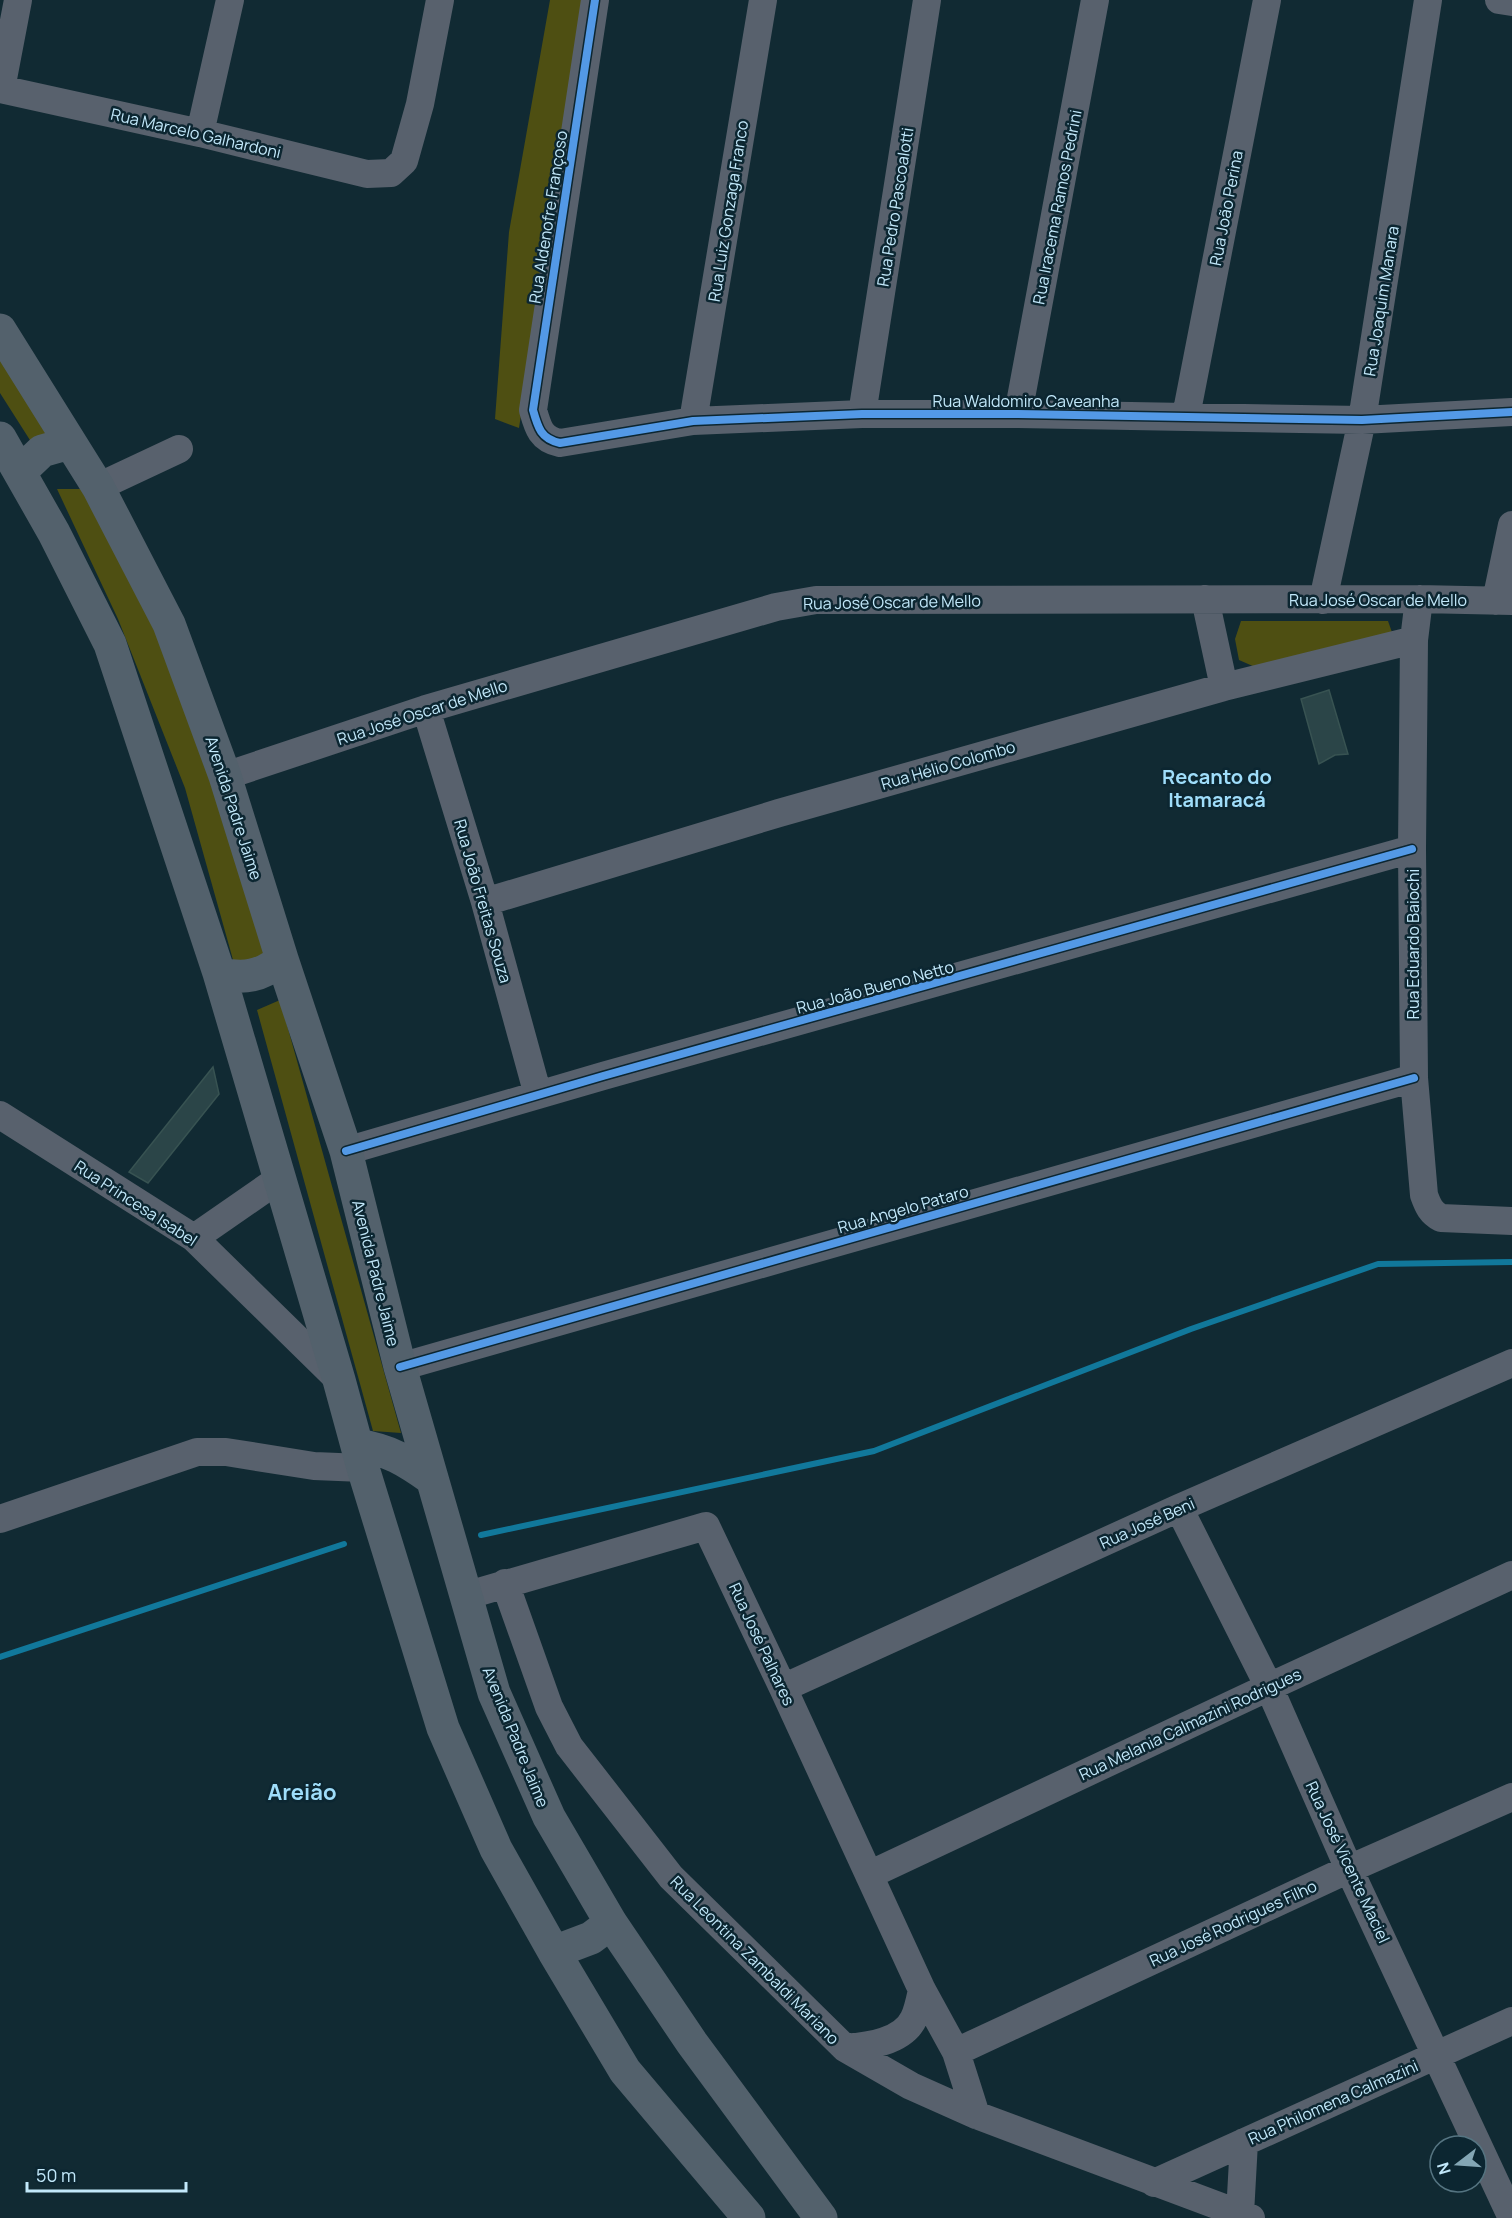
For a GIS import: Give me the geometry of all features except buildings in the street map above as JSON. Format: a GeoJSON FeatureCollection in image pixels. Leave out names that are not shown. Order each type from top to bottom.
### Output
{"type":"FeatureCollection","features":[{"type":"Feature","properties":{"kind":"main road","name":"Avenida Padre Jaime"},"geometry":{"type":"LineString","coordinates":[[0,330],[98,487],[169,624],[225,776],[282,959],[346,1151],[400,1367],[494,1693],[549,1817],[611,1923],[692,2043],[821,2218]]}},
{"type":"Feature","properties":{"kind":"main road"},"geometry":{"type":"LineString","coordinates":[[0,438],[21,471],[110,644],[219,973],[360,1456],[443,1728],[496,1849],[625,2071],[749,2218]]}},
{"type":"Feature","properties":{"kind":"main road"},"geometry":{"type":"LineString","coordinates":[[21,471],[42,452],[61,444],[70,443]]}},
{"type":"Feature","properties":{"kind":"main road"},"geometry":{"type":"LineString","coordinates":[[219,973],[242,977],[253,976],[274,967],[282,959]]}},
{"type":"Feature","properties":{"kind":"main road"},"geometry":{"type":"LineString","coordinates":[[360,1456],[388,1451],[432,1479]]}},
{"type":"Feature","properties":{"kind":"main road"},"geometry":{"type":"LineString","coordinates":[[554,1952],[591,1938],[611,1923]]}},
{"type":"Feature","properties":{"kind":"street"},"geometry":{"type":"LineString","coordinates":[[0,89],[18,0]]}},
{"type":"Feature","properties":{"kind":"street"},"geometry":{"type":"LineString","coordinates":[[200,133],[230,0]]}},
{"type":"Feature","properties":{"kind":"street","name":"Rua Marcelo Galhardoni"},"geometry":{"type":"LineString","coordinates":[[0,89],[200,133],[366,174],[391,173],[404,161],[420,104],[440,0]]}},
{"type":"Feature","properties":{"kind":"street","name":"Rua Aldenofre Françoso"},"geometry":{"type":"LineString","coordinates":[[542,436],[533,410],[595,0]]}},
{"type":"Feature","properties":{"kind":"street","name":"Rua Luiz Gonzaga Franco"},"geometry":{"type":"LineString","coordinates":[[693,421],[763,0]]}},
{"type":"Feature","properties":{"kind":"street","name":"Rua Pedro Pascoalotti"},"geometry":{"type":"LineString","coordinates":[[862,414],[927,0]]}},
{"type":"Feature","properties":{"kind":"street","name":"Rua Iracema Ramos Pedrini"},"geometry":{"type":"LineString","coordinates":[[1018,414],[1095,0]]}},
{"type":"Feature","properties":{"kind":"street","name":"Rua João Perina"},"geometry":{"type":"LineString","coordinates":[[1186,416],[1267,0]]}},
{"type":"Feature","properties":{"kind":"street","name":"Rua Joaquim Manara"},"geometry":{"type":"LineString","coordinates":[[1323,600],[1362,420],[1428,0]]}},
{"type":"Feature","properties":{"kind":"street"},"geometry":{"type":"LineString","coordinates":[[1499,0],[1512,2]]}},
{"type":"Feature","properties":{"kind":"street","name":"Rua Waldomiro Caveanha"},"geometry":{"type":"LineString","coordinates":[[542,436],[560,443],[693,421],[862,414],[1186,416],[1362,420],[1512,412]]}},
{"type":"Feature","properties":{"kind":"street"},"geometry":{"type":"LineString","coordinates":[[98,487],[179,449]]}},
{"type":"Feature","properties":{"kind":"street"},"geometry":{"type":"LineString","coordinates":[[1504,601],[1512,525]]}},
{"type":"Feature","properties":{"kind":"street"},"geometry":{"type":"LineString","coordinates":[[1205,599],[1224,687]]}},
{"type":"Feature","properties":{"kind":"street","name":"Rua José Oscar de Mello"},"geometry":{"type":"LineString","coordinates":[[225,776],[426,709],[777,607],[816,600],[1419,599],[1504,601]]}},
{"type":"Feature","properties":{"kind":"street","name":"Rua Eduardo Baiochi"},"geometry":{"type":"LineString","coordinates":[[1419,599],[1414,640],[1412,849],[1414,1078],[1424,1195],[1434,1215],[1447,1220],[1512,1221]]}},
{"type":"Feature","properties":{"kind":"street","name":"Rua Hélio Colombo"},"geometry":{"type":"LineString","coordinates":[[485,902],[779,813],[1224,687],[1414,640]]}},
{"type":"Feature","properties":{"kind":"street","name":"Rua João Freitas Souza"},"geometry":{"type":"LineString","coordinates":[[426,709],[485,902],[538,1095]]}},
{"type":"Feature","properties":{"kind":"street","name":"Rua João Bueno Netto"},"geometry":{"type":"LineString","coordinates":[[346,1151],[1412,849]]}},
{"type":"Feature","properties":{"kind":"street","name":"Rua Angelo Pataro"},"geometry":{"type":"LineString","coordinates":[[400,1367],[1414,1078]]}},
{"type":"Feature","properties":{"kind":"street","name":"Rua Princesa Isabel"},"geometry":{"type":"LineString","coordinates":[[0,1115],[194,1238],[339,1380]]}},
{"type":"Feature","properties":{"kind":"street"},"geometry":{"type":"LineString","coordinates":[[194,1238],[279,1179]]}},
{"type":"Feature","properties":{"kind":"street","name":"Rua José Beni"},"geometry":{"type":"LineString","coordinates":[[783,1688],[1179,1508],[1512,1363]]}},
{"type":"Feature","properties":{"kind":"street"},"geometry":{"type":"LineString","coordinates":[[0,1519],[196,1452],[226,1452],[314,1466],[360,1456]]}},
{"type":"Feature","properties":{"kind":"street","name":"Rua José Vicente Maciel"},"geometry":{"type":"LineString","coordinates":[[1179,1508],[1269,1687],[1349,1869],[1438,2055],[1512,2218]]}},
{"type":"Feature","properties":{"kind":"street","name":"Rua José Palhares"},"geometry":{"type":"LineString","coordinates":[[465,1596],[706,1526],[922,1990],[956,2052],[976,2115]]}},
{"type":"Feature","properties":{"kind":"street","name":"Rua Melania Calmazini Rodrigues"},"geometry":{"type":"LineString","coordinates":[[869,1875],[1512,1575]]}},
{"type":"Feature","properties":{"kind":"street","name":"Rua Leontina Zambaldi Mariano"},"geometry":{"type":"LineString","coordinates":[[505,1583],[549,1707],[569,1746],[671,1877],[845,2048],[911,2086],[976,2115],[1246,2216]]}},
{"type":"Feature","properties":{"kind":"street","name":"Rua José Rodrigues Filho"},"geometry":{"type":"LineString","coordinates":[[956,2052],[1349,1869],[1512,1797]]}},
{"type":"Feature","properties":{"kind":"street"},"geometry":{"type":"LineString","coordinates":[[845,2048],[868,2046],[903,2032],[914,2020],[922,1990]]}},
{"type":"Feature","properties":{"kind":"street","name":"Rua Philomena Calmazini"},"geometry":{"type":"LineString","coordinates":[[1154,2183],[1512,2021]]}},
{"type":"Feature","properties":{"kind":"street"},"geometry":{"type":"LineString","coordinates":[[1244,2142],[1246,2216]]}},
{"type":"Feature","properties":{"kind":"shaded area"},"geometry":{"type":"Polygon","coordinates":[[[550,0],[586,0],[519,428],[495,419],[509,232],[550,0]]]}},
{"type":"Feature","properties":{"kind":"shaded area"},"geometry":{"type":"Polygon","coordinates":[[[0,349],[55,433],[35,448],[0,393],[0,349]]]}},
{"type":"Feature","properties":{"kind":"shaded area"},"geometry":{"type":"Polygon","coordinates":[[[57,489],[81,489],[158,625],[272,955],[235,967],[185,788],[118,619],[57,489]]]}},
{"type":"Feature","properties":{"kind":"shaded area"},"geometry":{"type":"Polygon","coordinates":[[[1241,621],[1388,621],[1394,638],[1255,667],[1239,660],[1235,639],[1241,621]]]}},
{"type":"Feature","properties":{"kind":"shaded area"},"geometry":{"type":"Polygon","coordinates":[[[280,1000],[401,1433],[373,1431],[257,1010],[280,1000]]]}},
{"type":"Feature","properties":{"kind":"waterway"},"geometry":{"type":"LineString","coordinates":[[481,1535],[874,1451],[1191,1329],[1378,1264],[1512,1262]]}},
{"type":"Feature","properties":{"kind":"waterway"},"geometry":{"type":"LineString","coordinates":[[0,1657],[344,1544]]}},
{"type":"Feature","properties":{"kind":"cycle path"},"geometry":{"type":"LineString","coordinates":[[595,0],[533,410],[541,432],[548,439],[560,443],[693,421],[862,414],[1018,414],[1362,420],[1512,412]]}},
{"type":"Feature","properties":{"kind":"cycle path"},"geometry":{"type":"LineString","coordinates":[[346,1151],[603,1076],[1412,849]]}},
{"type":"Feature","properties":{"kind":"cycle path"},"geometry":{"type":"LineString","coordinates":[[400,1367],[1414,1078]]}},
{"type":"Feature","properties":{"kind":"district","name":"Recanto do Itamaracá"},"geometry":{"type":"Point","coordinates":[1217,788]}},
{"type":"Feature","properties":{"kind":"district","name":"Areião"},"geometry":{"type":"Point","coordinates":[302,1792]}}]}
